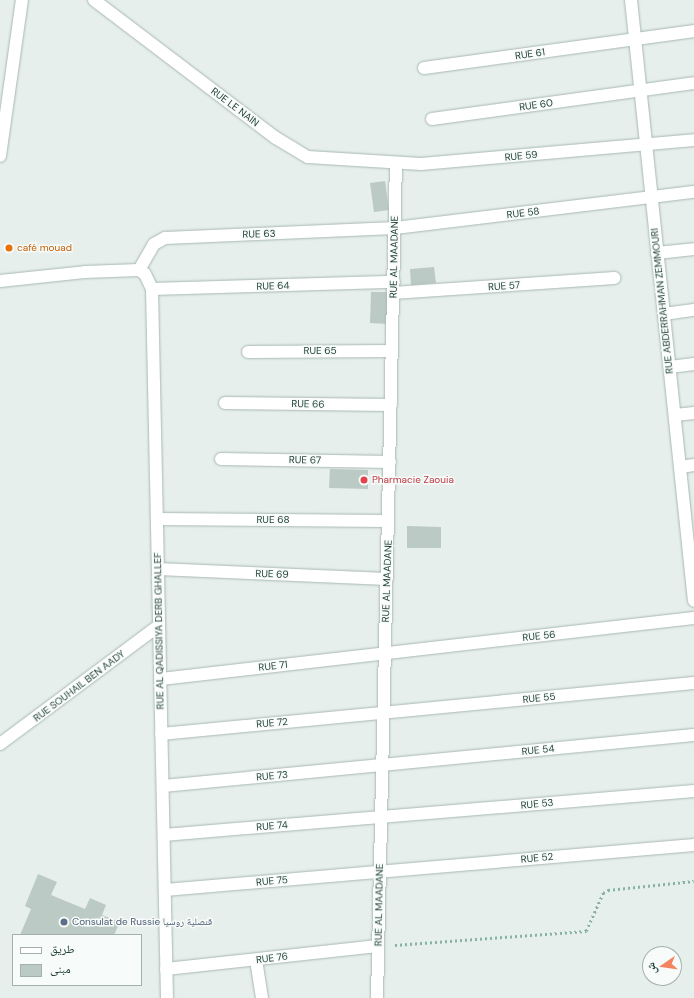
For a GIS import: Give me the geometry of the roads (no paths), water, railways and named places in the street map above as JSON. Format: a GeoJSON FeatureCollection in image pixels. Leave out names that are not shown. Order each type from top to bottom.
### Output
{"type":"FeatureCollection","features":[{"type":"Feature","properties":{"kind":"street"},"geometry":{"type":"LineString","coordinates":[[0,156],[22,0]]}},
{"type":"Feature","properties":{"kind":"street"},"geometry":{"type":"LineString","coordinates":[[20,17],[29,0]]}},
{"type":"Feature","properties":{"kind":"street","name":"RUE LE NAIN"},"geometry":{"type":"LineString","coordinates":[[94,0],[276,138],[308,157],[396,163]]}},
{"type":"Feature","properties":{"kind":"street","name":"RUE ABDERRAHMAN ZEMMOURI"},"geometry":{"type":"LineString","coordinates":[[631,0],[680,467],[690,514],[694,601]]}},
{"type":"Feature","properties":{"kind":"street","name":"RUE 61"},"geometry":{"type":"LineString","coordinates":[[424,68],[694,31]]}},
{"type":"Feature","properties":{"kind":"street","name":"RUE 60"},"geometry":{"type":"LineString","coordinates":[[432,119],[694,83]]}},
{"type":"Feature","properties":{"kind":"street","name":"RUE 59"},"geometry":{"type":"LineString","coordinates":[[396,163],[421,164],[694,140]]}},
{"type":"Feature","properties":{"kind":"street","name":"RUE AL MAADANE"},"geometry":{"type":"LineString","coordinates":[[377,998],[396,163]]}},
{"type":"Feature","properties":{"kind":"street","name":"RUE 58"},"geometry":{"type":"LineString","coordinates":[[395,228],[694,192]]}},
{"type":"Feature","properties":{"kind":"street","name":"RUE 63"},"geometry":{"type":"LineString","coordinates":[[139,270],[154,244],[165,238],[395,228]]}},
{"type":"Feature","properties":{"kind":"street"},"geometry":{"type":"LineString","coordinates":[[657,253],[694,248]]}},
{"type":"Feature","properties":{"kind":"street"},"geometry":{"type":"LineString","coordinates":[[0,281],[85,272],[139,270]]}},
{"type":"Feature","properties":{"kind":"street","name":"RUE AL QADISSIYA DERB GHALLEF"},"geometry":{"type":"LineString","coordinates":[[139,270],[145,274],[152,289],[158,569],[157,627],[162,734],[167,998]]}},
{"type":"Feature","properties":{"kind":"street","name":"RUE 57"},"geometry":{"type":"LineString","coordinates":[[394,288],[614,278]]}},
{"type":"Feature","properties":{"kind":"street","name":"RUE 64"},"geometry":{"type":"LineString","coordinates":[[152,289],[394,288]]}},
{"type":"Feature","properties":{"kind":"street"},"geometry":{"type":"LineString","coordinates":[[664,314],[694,310]]}},
{"type":"Feature","properties":{"kind":"street","name":"RUE 65"},"geometry":{"type":"LineString","coordinates":[[248,352],[392,351]]}},
{"type":"Feature","properties":{"kind":"street"},"geometry":{"type":"LineString","coordinates":[[670,367],[694,364]]}},
{"type":"Feature","properties":{"kind":"street","name":"RUE 66"},"geometry":{"type":"LineString","coordinates":[[225,403],[391,406]]}},
{"type":"Feature","properties":{"kind":"street"},"geometry":{"type":"LineString","coordinates":[[675,415],[694,413]]}},
{"type":"Feature","properties":{"kind":"street","name":"RUE 67"},"geometry":{"type":"LineString","coordinates":[[221,459],[390,462]]}},
{"type":"Feature","properties":{"kind":"street"},"geometry":{"type":"LineString","coordinates":[[680,467],[694,465]]}},
{"type":"Feature","properties":{"kind":"street","name":"RUE 68"},"geometry":{"type":"LineString","coordinates":[[157,519],[388,521]]}},
{"type":"Feature","properties":{"kind":"street","name":"RUE 69"},"geometry":{"type":"LineString","coordinates":[[158,569],[387,578]]}},
{"type":"Feature","properties":{"kind":"street","name":"RUE 56"},"geometry":{"type":"LineString","coordinates":[[385,654],[694,618]]}},
{"type":"Feature","properties":{"kind":"street","name":"RUE SOUHAIL BEN AADY"},"geometry":{"type":"LineString","coordinates":[[0,744],[157,627]]}},
{"type":"Feature","properties":{"kind":"street","name":"RUE 71"},"geometry":{"type":"LineString","coordinates":[[160,679],[385,654]]}},
{"type":"Feature","properties":{"kind":"street","name":"RUE 55"},"geometry":{"type":"LineString","coordinates":[[384,713],[694,683]]}},
{"type":"Feature","properties":{"kind":"street","name":"RUE 72"},"geometry":{"type":"LineString","coordinates":[[162,734],[384,713]]}},
{"type":"Feature","properties":{"kind":"street","name":"RUE 54"},"geometry":{"type":"LineString","coordinates":[[382,765],[694,735]]}},
{"type":"Feature","properties":{"kind":"street","name":"RUE 73"},"geometry":{"type":"LineString","coordinates":[[163,786],[382,765]]}},
{"type":"Feature","properties":{"kind":"street","name":"RUE 53"},"geometry":{"type":"LineString","coordinates":[[381,817],[694,791]]}},
{"type":"Feature","properties":{"kind":"street","name":"RUE 74"},"geometry":{"type":"LineString","coordinates":[[164,834],[381,817]]}},
{"type":"Feature","properties":{"kind":"street","name":"RUE 52"},"geometry":{"type":"LineString","coordinates":[[380,872],[694,845]]}},
{"type":"Feature","properties":{"kind":"street","name":"RUE 75"},"geometry":{"type":"LineString","coordinates":[[165,890],[380,872]]}},
{"type":"Feature","properties":{"kind":"street","name":"RUE 76"},"geometry":{"type":"LineString","coordinates":[[166,969],[378,946]]}},
{"type":"Feature","properties":{"kind":"street"},"geometry":{"type":"LineString","coordinates":[[256,960],[262,998]]}},
{"type":"Feature","properties":{"kind":"place","name":"café mouad"},"geometry":{"type":"Point","coordinates":[9,248]}},
{"type":"Feature","properties":{"kind":"place","name":"Pharmacie Zaouia"},"geometry":{"type":"Point","coordinates":[364,480]}},
{"type":"Feature","properties":{"kind":"place","name":"Consulat de Russie قنصلية روسيا"},"geometry":{"type":"Point","coordinates":[64,922]}}]}
